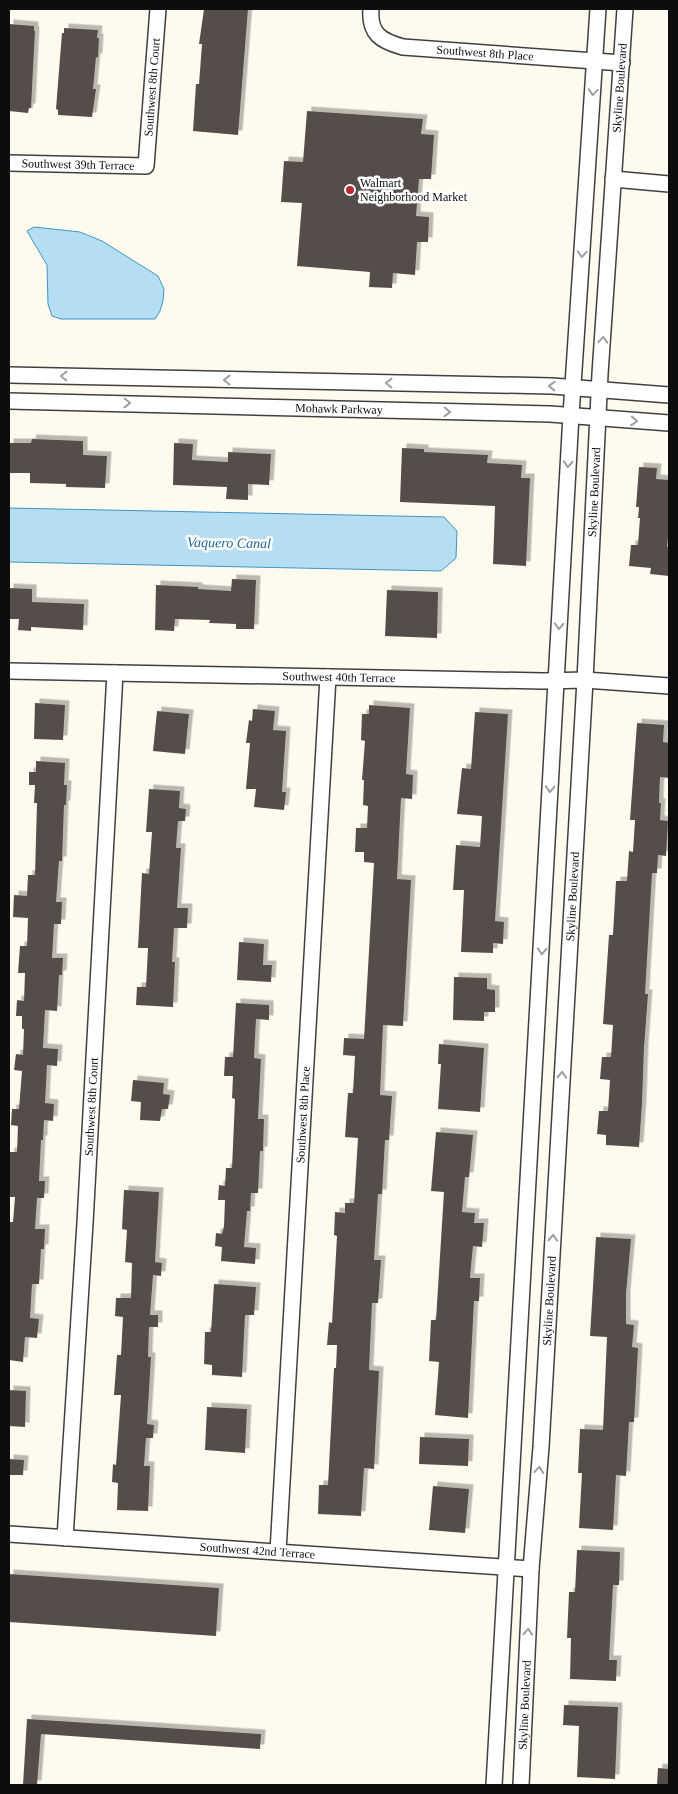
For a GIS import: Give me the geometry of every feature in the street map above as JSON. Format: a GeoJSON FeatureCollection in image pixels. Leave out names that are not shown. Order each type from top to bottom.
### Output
{"type":"FeatureCollection","features":[{"type":"Feature","properties":{"kind":"street","name":"Southwest 8th Court"},"geometry":{"type":"LineString","coordinates":[[146,166],[158,9]]}},
{"type":"Feature","properties":{"kind":"street","name":"Southwest 8th Place"},"geometry":{"type":"LineString","coordinates":[[371,9],[370,15],[374,32],[386,42],[403,47],[622,63]]}},
{"type":"Feature","properties":{"kind":"street","name":"Skyline Boulevard"},"geometry":{"type":"LineString","coordinates":[[494,1785],[536,1069],[571,415],[598,9]]}},
{"type":"Feature","properties":{"kind":"street","name":"Skyline Boulevard"},"geometry":{"type":"LineString","coordinates":[[520,1785],[531,1570],[541,1447],[585,680],[600,389],[625,9]]}},
{"type":"Feature","properties":{"kind":"street","name":"Southwest 39th Terrace"},"geometry":{"type":"LineString","coordinates":[[9,163],[146,166]]}},
{"type":"Feature","properties":{"kind":"street"},"geometry":{"type":"LineString","coordinates":[[613,180],[669,184]]}},
{"type":"Feature","properties":{"kind":"street"},"geometry":{"type":"LineString","coordinates":[[9,375],[573,387],[669,394]]}},
{"type":"Feature","properties":{"kind":"street","name":"Mohawk Parkway"},"geometry":{"type":"LineString","coordinates":[[9,401],[571,415],[669,423]]}},
{"type":"Feature","properties":{"kind":"street","name":"Southwest 40th Terrace"},"geometry":{"type":"LineString","coordinates":[[9,671],[543,681],[585,680],[669,686]]}},
{"type":"Feature","properties":{"kind":"street","name":"Southwest 8th Court"},"geometry":{"type":"LineString","coordinates":[[65,1538],[85,1223],[115,673]]}},
{"type":"Feature","properties":{"kind":"street","name":"Southwest 8th Place"},"geometry":{"type":"LineString","coordinates":[[278,1552],[328,677]]}},
{"type":"Feature","properties":{"kind":"street","name":"Southwest 42nd Terrace"},"geometry":{"type":"LineString","coordinates":[[9,1534],[531,1570]]}},
{"type":"Feature","properties":{"kind":"water"},"geometry":{"type":"Polygon","coordinates":[[[34,227],[80,232],[102,241],[158,276],[164,289],[160,311],[155,319],[61,319],[52,316],[48,304],[47,265],[27,231],[34,227]]]}},
{"type":"Feature","properties":{"kind":"water","name":"Vaquero Canal"},"geometry":{"type":"Polygon","coordinates":[[[9,508],[444,517],[457,531],[456,558],[441,571],[9,562],[9,508]]]}},
{"type":"Feature","properties":{"kind":"building"},"geometry":{"type":"Polygon","coordinates":[[[204,9],[248,9],[238,135],[193,131],[196,84],[199,84],[202,44],[199,44],[204,9]]]}},
{"type":"Feature","properties":{"kind":"building"},"geometry":{"type":"Polygon","coordinates":[[[9,24],[34,26],[31,108],[29,108],[28,113],[9,111],[9,24]]]}},
{"type":"Feature","properties":{"kind":"building"},"geometry":{"type":"Polygon","coordinates":[[[64,28],[98,30],[98,58],[96,57],[93,89],[96,89],[92,117],[58,115],[58,110],[56,109],[64,28]]]}},
{"type":"Feature","properties":{"kind":"building","name":"Walmart Neighborhood Market"},"geometry":{"type":"Polygon","coordinates":[[[307,111],[423,119],[421,134],[434,135],[431,179],[419,179],[416,216],[429,217],[428,242],[417,242],[415,275],[393,273],[392,288],[369,287],[370,272],[297,266],[302,203],[281,202],[284,161],[303,162],[307,111]]]}},
{"type":"Feature","properties":{"kind":"building"},"geometry":{"type":"Polygon","coordinates":[[[32,439],[83,441],[83,455],[107,456],[105,488],[66,487],[66,484],[30,483],[30,473],[9,473],[9,443],[31,443],[32,439]]]}},
{"type":"Feature","properties":{"kind":"building"},"geometry":{"type":"Polygon","coordinates":[[[174,443],[193,444],[192,460],[228,462],[228,452],[271,454],[269,485],[248,484],[248,500],[226,499],[227,487],[173,485],[174,443]]]}},
{"type":"Feature","properties":{"kind":"building"},"geometry":{"type":"Polygon","coordinates":[[[402,448],[424,449],[424,452],[488,455],[487,463],[522,465],[521,478],[530,478],[526,566],[493,564],[495,506],[400,502],[402,448]]]}},
{"type":"Feature","properties":{"kind":"building"},"geometry":{"type":"Polygon","coordinates":[[[639,467],[657,468],[656,479],[669,480],[667,547],[669,547],[669,576],[650,574],[651,568],[629,566],[631,545],[638,545],[640,518],[638,518],[639,507],[636,507],[639,467]]]}},
{"type":"Feature","properties":{"kind":"building"},"geometry":{"type":"Polygon","coordinates":[[[232,579],[256,580],[254,629],[236,629],[236,624],[209,623],[210,620],[175,619],[174,631],[155,630],[156,585],[231,591],[232,579]]]}},
{"type":"Feature","properties":{"kind":"building"},"geometry":{"type":"Polygon","coordinates":[[[9,588],[32,589],[32,602],[84,604],[83,630],[31,627],[31,631],[18,630],[19,619],[9,619],[9,588]]]}},
{"type":"Feature","properties":{"kind":"building"},"geometry":{"type":"Polygon","coordinates":[[[387,590],[438,592],[437,638],[385,636],[387,590]]]}},
{"type":"Feature","properties":{"kind":"building"},"geometry":{"type":"Polygon","coordinates":[[[35,703],[65,705],[63,740],[34,739],[35,703]]]}},
{"type":"Feature","properties":{"kind":"building"},"geometry":{"type":"Polygon","coordinates":[[[369,705],[410,708],[406,774],[413,775],[412,799],[401,798],[397,879],[411,880],[403,1026],[383,1025],[380,1095],[392,1096],[389,1140],[385,1140],[382,1194],[378,1194],[374,1260],[381,1260],[378,1303],[372,1303],[369,1370],[379,1371],[374,1469],[364,1468],[361,1516],[318,1514],[319,1485],[328,1485],[334,1368],[336,1368],[337,1345],[327,1345],[329,1322],[332,1323],[337,1236],[334,1235],[335,1212],[345,1213],[345,1203],[354,1203],[358,1138],[345,1137],[348,1093],[353,1093],[355,1056],[343,1055],[344,1038],[364,1039],[374,863],[364,862],[364,852],[355,852],[356,828],[367,828],[368,806],[363,805],[364,780],[362,780],[365,741],[361,740],[362,714],[369,714],[369,705]]]}},
{"type":"Feature","properties":{"kind":"building"},"geometry":{"type":"Polygon","coordinates":[[[253,709],[275,711],[273,730],[286,731],[282,792],[286,792],[284,810],[254,807],[256,789],[246,789],[250,743],[246,743],[249,720],[252,721],[253,709]]]}},
{"type":"Feature","properties":{"kind":"building"},"geometry":{"type":"Polygon","coordinates":[[[157,711],[189,714],[185,754],[153,751],[157,711]]]}},
{"type":"Feature","properties":{"kind":"building"},"geometry":{"type":"Polygon","coordinates":[[[475,712],[508,714],[495,921],[504,922],[503,944],[493,943],[493,953],[461,952],[464,890],[453,890],[456,845],[480,847],[482,816],[457,814],[462,768],[471,769],[475,712]]]}},
{"type":"Feature","properties":{"kind":"building"},"geometry":{"type":"Polygon","coordinates":[[[637,723],[664,725],[663,742],[669,743],[669,778],[660,777],[659,803],[661,803],[660,820],[668,821],[666,856],[658,855],[657,873],[652,873],[645,994],[648,994],[639,1147],[606,1145],[606,1135],[597,1134],[599,1111],[608,1111],[610,1080],[600,1079],[602,1057],[611,1057],[613,1025],[603,1024],[609,935],[613,935],[616,881],[627,881],[629,851],[633,852],[635,820],[630,820],[637,723]]]}},
{"type":"Feature","properties":{"kind":"building"},"geometry":{"type":"Polygon","coordinates":[[[36,761],[65,763],[64,785],[67,785],[66,805],[64,805],[62,861],[59,861],[56,902],[62,902],[61,924],[54,924],[52,958],[63,958],[62,975],[59,975],[57,1011],[45,1010],[43,1048],[58,1049],[57,1066],[47,1065],[45,1103],[54,1104],[53,1121],[44,1120],[43,1140],[41,1140],[39,1181],[45,1181],[44,1198],[37,1198],[35,1229],[45,1229],[44,1249],[41,1249],[39,1284],[32,1284],[30,1318],[39,1319],[37,1338],[25,1337],[23,1362],[9,1360],[9,1222],[13,1222],[15,1197],[9,1197],[9,1178],[10,1152],[17,1152],[18,1126],[11,1125],[12,1109],[19,1109],[22,1071],[14,1070],[16,1054],[23,1055],[24,1029],[22,1029],[22,1016],[16,1016],[17,1000],[24,1001],[25,973],[18,973],[20,946],[27,946],[28,918],[13,917],[14,895],[27,896],[28,875],[35,875],[37,803],[34,803],[35,785],[29,785],[29,772],[36,772],[36,761]]]}},
{"type":"Feature","properties":{"kind":"building"},"geometry":{"type":"Polygon","coordinates":[[[149,789],[180,791],[179,808],[186,809],[185,821],[178,821],[176,848],[181,848],[177,908],[188,908],[187,928],[174,928],[172,962],[175,962],[173,1007],[136,1005],[137,987],[146,987],[148,948],[138,948],[142,873],[149,874],[152,832],[146,832],[149,789]]]}},
{"type":"Feature","properties":{"kind":"building"},"geometry":{"type":"Polygon","coordinates":[[[239,942],[264,944],[263,965],[272,965],[271,982],[237,980],[239,942]]]}},
{"type":"Feature","properties":{"kind":"building"},"geometry":{"type":"Polygon","coordinates":[[[454,977],[487,978],[487,989],[495,990],[495,1012],[484,1012],[484,1021],[453,1020],[454,977]]]}},
{"type":"Feature","properties":{"kind":"building"},"geometry":{"type":"Polygon","coordinates":[[[236,1003],[269,1005],[269,1020],[256,1019],[254,1058],[261,1059],[258,1119],[264,1119],[263,1151],[260,1151],[258,1193],[251,1193],[250,1211],[247,1211],[244,1247],[256,1248],[255,1264],[221,1261],[222,1247],[215,1246],[216,1233],[222,1234],[224,1226],[225,1200],[218,1200],[219,1185],[225,1186],[226,1168],[232,1168],[235,1099],[232,1098],[233,1076],[224,1076],[225,1057],[233,1057],[236,1003]]]}},
{"type":"Feature","properties":{"kind":"building"},"geometry":{"type":"Polygon","coordinates":[[[439,1044],[484,1048],[480,1112],[438,1109],[441,1064],[438,1064],[439,1044]]]}},
{"type":"Feature","properties":{"kind":"building"},"geometry":{"type":"Polygon","coordinates":[[[133,1080],[164,1083],[163,1094],[170,1095],[168,1109],[162,1109],[160,1121],[140,1120],[141,1102],[131,1101],[133,1080]]]}},
{"type":"Feature","properties":{"kind":"building"},"geometry":{"type":"Polygon","coordinates":[[[436,1132],[473,1135],[469,1177],[465,1177],[462,1212],[475,1213],[474,1223],[484,1223],[482,1247],[473,1246],[470,1278],[480,1278],[479,1301],[474,1301],[468,1418],[435,1415],[439,1362],[429,1361],[431,1320],[436,1320],[444,1192],[431,1191],[436,1132]]]}},
{"type":"Feature","properties":{"kind":"building"},"geometry":{"type":"Polygon","coordinates":[[[124,1190],[159,1192],[155,1262],[162,1263],[161,1276],[153,1275],[150,1315],[158,1315],[158,1327],[149,1327],[148,1357],[151,1357],[147,1424],[154,1425],[153,1438],[146,1438],[144,1466],[150,1466],[148,1511],[117,1510],[118,1483],[112,1482],[113,1464],[116,1465],[121,1395],[114,1395],[117,1355],[121,1355],[123,1317],[115,1316],[116,1298],[131,1298],[132,1263],[125,1262],[127,1230],[122,1229],[124,1190]]]}},
{"type":"Feature","properties":{"kind":"building"},"geometry":{"type":"Polygon","coordinates":[[[596,1237],[631,1239],[626,1294],[626,1324],[634,1325],[632,1347],[638,1348],[634,1422],[629,1422],[626,1476],[616,1475],[613,1530],[579,1528],[582,1473],[578,1473],[580,1429],[603,1430],[607,1337],[590,1336],[596,1237]]]}},
{"type":"Feature","properties":{"kind":"building"},"geometry":{"type":"Polygon","coordinates":[[[214,1284],[256,1287],[254,1315],[245,1315],[242,1377],[212,1375],[212,1365],[204,1364],[205,1332],[211,1332],[214,1284]]]}},
{"type":"Feature","properties":{"kind":"building"},"geometry":{"type":"Polygon","coordinates":[[[9,1390],[26,1391],[25,1427],[9,1426],[9,1390]]]}},
{"type":"Feature","properties":{"kind":"building"},"geometry":{"type":"Polygon","coordinates":[[[207,1407],[247,1409],[245,1453],[205,1450],[207,1407]]]}},
{"type":"Feature","properties":{"kind":"building"},"geometry":{"type":"Polygon","coordinates":[[[420,1437],[469,1439],[468,1466],[419,1464],[420,1437]]]}},
{"type":"Feature","properties":{"kind":"building"},"geometry":{"type":"Polygon","coordinates":[[[9,1459],[24,1460],[23,1475],[9,1475],[9,1459]]]}},
{"type":"Feature","properties":{"kind":"building"},"geometry":{"type":"Polygon","coordinates":[[[433,1486],[469,1489],[465,1533],[429,1530],[433,1486]]]}},
{"type":"Feature","properties":{"kind":"building"},"geometry":{"type":"Polygon","coordinates":[[[577,1550],[620,1552],[619,1585],[613,1585],[609,1660],[617,1660],[616,1681],[570,1679],[571,1638],[567,1638],[569,1592],[575,1592],[577,1550]]]}},
{"type":"Feature","properties":{"kind":"building"},"geometry":{"type":"Polygon","coordinates":[[[9,1574],[219,1588],[216,1636],[9,1622],[9,1574]]]}},
{"type":"Feature","properties":{"kind":"building"},"geometry":{"type":"Polygon","coordinates":[[[564,1705],[618,1707],[615,1779],[577,1777],[579,1726],[563,1725],[564,1705]]]}},
{"type":"Feature","properties":{"kind":"building"},"geometry":{"type":"Polygon","coordinates":[[[27,1719],[261,1734],[260,1749],[41,1734],[37,1785],[23,1785],[27,1719]]]}},
{"type":"Feature","properties":{"kind":"building"},"geometry":{"type":"Polygon","coordinates":[[[658,1768],[669,1769],[669,1785],[657,1785],[658,1768]]]}},
{"type":"Feature","properties":{"kind":"place","name":"Walmart Neighborhood Market"},"geometry":{"type":"Point","coordinates":[350,190]}}]}
